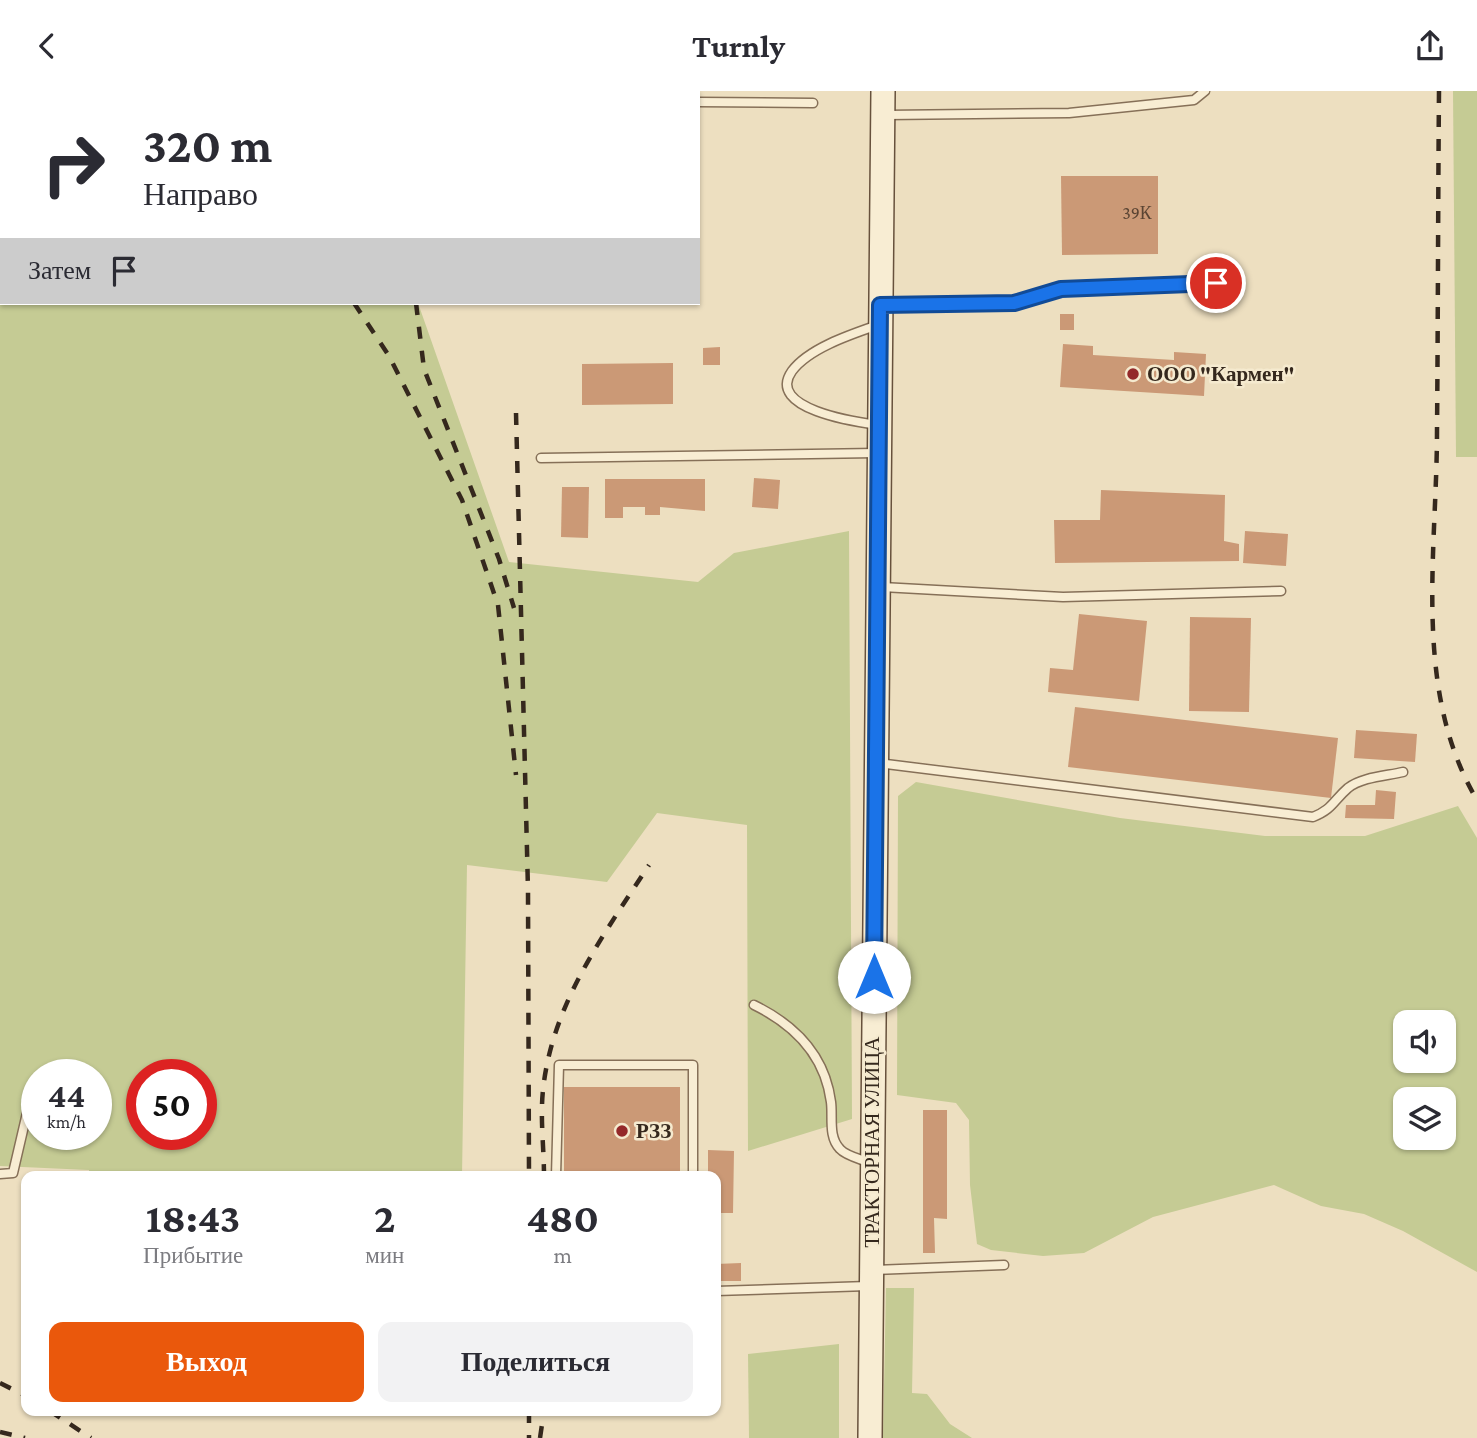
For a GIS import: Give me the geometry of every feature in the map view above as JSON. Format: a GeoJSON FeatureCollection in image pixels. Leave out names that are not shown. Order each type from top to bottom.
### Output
{"type":"FeatureCollection","features":[{"type":"Feature","properties":{"kind":"main road","name":"ТРАКТОРНАЯ УЛИЦА"},"geometry":{"type":"LineString","coordinates":[[870,1438],[883,91]]}},
{"type":"Feature","properties":{"kind":"lane"},"geometry":{"type":"LineString","coordinates":[[883,115],[1069,113],[1194,100],[1205,91]]}},
{"type":"Feature","properties":{"kind":"lane"},"geometry":{"type":"LineString","coordinates":[[700,101],[813,103]]}},
{"type":"Feature","properties":{"kind":"lane"},"geometry":{"type":"LineString","coordinates":[[880,425],[850,421],[802,406],[788,391],[792,370],[833,341],[880,314],[1014,303],[1061,289],[1240,282]]}},
{"type":"Feature","properties":{"kind":"lane"},"geometry":{"type":"LineString","coordinates":[[541,458],[879,453]]}},
{"type":"Feature","properties":{"kind":"lane"},"geometry":{"type":"LineString","coordinates":[[879,587],[1063,597],[1280,591]]}},
{"type":"Feature","properties":{"kind":"lane"},"geometry":{"type":"LineString","coordinates":[[875,762],[1313,817],[1330,810],[1348,788],[1361,781],[1403,772]]}},
{"type":"Feature","properties":{"kind":"lane"},"geometry":{"type":"LineString","coordinates":[[754,1005],[781,1018],[802,1038],[823,1066],[831,1102],[832,1135],[840,1150],[872,1164]]}},
{"type":"Feature","properties":{"kind":"lane"},"geometry":{"type":"LineString","coordinates":[[556,1171],[559,1065],[693,1065],[693,1171]]}},
{"type":"Feature","properties":{"kind":"lane"},"geometry":{"type":"LineString","coordinates":[[0,1174],[13,1174],[21,1139]]}},
{"type":"Feature","properties":{"kind":"lane"},"geometry":{"type":"LineString","coordinates":[[721,1291],[1004,1265]]}},
{"type":"Feature","properties":{"kind":"green space"},"geometry":{"type":"Polygon","coordinates":[[[1453,91],[1477,91],[1477,457],[1456,457],[1453,91]]]}},
{"type":"Feature","properties":{"kind":"green space"},"geometry":{"type":"Polygon","coordinates":[[[0,305],[419,305],[509,562],[698,582],[734,553],[849,531],[852,1119],[748,1151],[747,825],[657,813],[607,882],[467,865],[462,1171],[89,1171],[0,1166],[0,305]]]}},
{"type":"Feature","properties":{"kind":"green space"},"geometry":{"type":"Polygon","coordinates":[[[916,782],[1120,818],[1265,836],[1365,836],[1458,806],[1477,838],[1477,1272],[1403,1231],[1364,1214],[1321,1206],[1274,1185],[1153,1217],[1084,1253],[1043,1256],[991,1250],[977,1244],[970,1185],[969,1120],[956,1103],[897,1095],[898,796],[916,782]]]}},
{"type":"Feature","properties":{"kind":"green space"},"geometry":{"type":"Polygon","coordinates":[[[886,1288],[914,1288],[912,1393],[927,1394],[950,1424],[972,1438],[883,1438],[886,1288]]]}},
{"type":"Feature","properties":{"kind":"green space"},"geometry":{"type":"Polygon","coordinates":[[[839,1344],[839,1438],[749,1438],[748,1354],[839,1344]]]}},
{"type":"Feature","properties":{"kind":"building"},"geometry":{"type":"Polygon","coordinates":[[[1061,176],[1158,176],[1158,254],[1062,255],[1061,176]]]}},
{"type":"Feature","properties":{"kind":"building"},"geometry":{"type":"Polygon","coordinates":[[[1060,314],[1074,314],[1074,330],[1060,330],[1060,314]]]}},
{"type":"Feature","properties":{"kind":"building","name":"ООО \"Кармен\""},"geometry":{"type":"Polygon","coordinates":[[[1063,344],[1093,346],[1093,355],[1174,360],[1174,352],[1206,354],[1204,396],[1060,387],[1063,344]]]}},
{"type":"Feature","properties":{"kind":"building"},"geometry":{"type":"Polygon","coordinates":[[[720,347],[720,365],[703,365],[703,348],[720,347]]]}},
{"type":"Feature","properties":{"kind":"building"},"geometry":{"type":"Polygon","coordinates":[[[673,363],[673,404],[582,405],[582,364],[673,363]]]}},
{"type":"Feature","properties":{"kind":"building"},"geometry":{"type":"Polygon","coordinates":[[[754,478],[780,480],[778,509],[752,507],[754,478]]]}},
{"type":"Feature","properties":{"kind":"building"},"geometry":{"type":"Polygon","coordinates":[[[605,479],[705,479],[705,511],[660,507],[660,515],[645,515],[645,507],[623,507],[623,518],[605,518],[605,479]]]}},
{"type":"Feature","properties":{"kind":"building"},"geometry":{"type":"Polygon","coordinates":[[[562,487],[589,487],[588,538],[561,537],[562,487]]]}},
{"type":"Feature","properties":{"kind":"building"},"geometry":{"type":"Polygon","coordinates":[[[1101,490],[1225,495],[1224,541],[1239,544],[1239,561],[1055,563],[1054,520],[1100,520],[1101,490]]]}},
{"type":"Feature","properties":{"kind":"building"},"geometry":{"type":"Polygon","coordinates":[[[1245,531],[1288,534],[1286,566],[1243,563],[1245,531]]]}},
{"type":"Feature","properties":{"kind":"building"},"geometry":{"type":"Polygon","coordinates":[[[1079,614],[1147,621],[1139,701],[1048,692],[1050,668],[1073,670],[1079,614]]]}},
{"type":"Feature","properties":{"kind":"building"},"geometry":{"type":"Polygon","coordinates":[[[1190,617],[1251,618],[1249,712],[1189,711],[1190,617]]]}},
{"type":"Feature","properties":{"kind":"building"},"geometry":{"type":"Polygon","coordinates":[[[1075,707],[1338,738],[1331,798],[1068,767],[1075,707]]]}},
{"type":"Feature","properties":{"kind":"building"},"geometry":{"type":"Polygon","coordinates":[[[1356,730],[1417,734],[1415,762],[1354,758],[1356,730]]]}},
{"type":"Feature","properties":{"kind":"building"},"geometry":{"type":"Polygon","coordinates":[[[1376,790],[1396,792],[1394,819],[1345,818],[1346,805],[1375,805],[1376,790]]]}},
{"type":"Feature","properties":{"kind":"building","name":"РЗЗ"},"geometry":{"type":"Polygon","coordinates":[[[564,1087],[680,1087],[680,1171],[564,1171],[564,1087]]]}},
{"type":"Feature","properties":{"kind":"building"},"geometry":{"type":"Polygon","coordinates":[[[923,1110],[947,1110],[947,1219],[934,1218],[935,1253],[923,1253],[923,1110]]]}},
{"type":"Feature","properties":{"kind":"building"},"geometry":{"type":"Polygon","coordinates":[[[708,1150],[734,1151],[733,1213],[721,1213],[721,1171],[708,1171],[708,1150]]]}},
{"type":"Feature","properties":{"kind":"building"},"geometry":{"type":"Polygon","coordinates":[[[741,1263],[741,1281],[721,1281],[721,1264],[741,1263]]]}},
{"type":"Feature","properties":{"kind":"railway"},"geometry":{"type":"LineString","coordinates":[[1439,91],[1433,620],[1443,713],[1457,758],[1477,800]]}},
{"type":"Feature","properties":{"kind":"railway"},"geometry":{"type":"LineString","coordinates":[[355,305],[389,356],[462,500],[498,605],[516,775]]}},
{"type":"Feature","properties":{"kind":"railway"},"geometry":{"type":"LineString","coordinates":[[416,305],[424,369],[499,559],[514,608]]}},
{"type":"Feature","properties":{"kind":"railway"},"geometry":{"type":"LineString","coordinates":[[516,413],[528,890],[529,1171]]}},
{"type":"Feature","properties":{"kind":"railway"},"geometry":{"type":"LineString","coordinates":[[544,1171],[543,1090],[557,1029],[582,972],[649,865]]}},
{"type":"Feature","properties":{"kind":"railway"},"geometry":{"type":"LineString","coordinates":[[0,1383],[21,1394]]}},
{"type":"Feature","properties":{"kind":"railway"},"geometry":{"type":"LineString","coordinates":[[58,1416],[91,1438]]}},
{"type":"Feature","properties":{"kind":"railway"},"geometry":{"type":"LineString","coordinates":[[529,1416],[529,1438]]}},
{"type":"Feature","properties":{"kind":"railway"},"geometry":{"type":"LineString","coordinates":[[540,1438],[543,1416]]}},
{"type":"Feature","properties":{"kind":"railway"},"geometry":{"type":"LineString","coordinates":[[0,1432],[25,1438]]}},
{"type":"Feature","properties":{"kind":"place","name":"ООО \"Кармен\""},"geometry":{"type":"Point","coordinates":[1133,374]}},
{"type":"Feature","properties":{"kind":"place","name":"РЗЗ"},"geometry":{"type":"Point","coordinates":[622,1131]}},
{"type":"Feature","properties":{"kind":"route"},"geometry":{"type":"LineString","coordinates":[[874,977],[880,305],[1014,303],[1061,289],[1216,283]]}}]}
